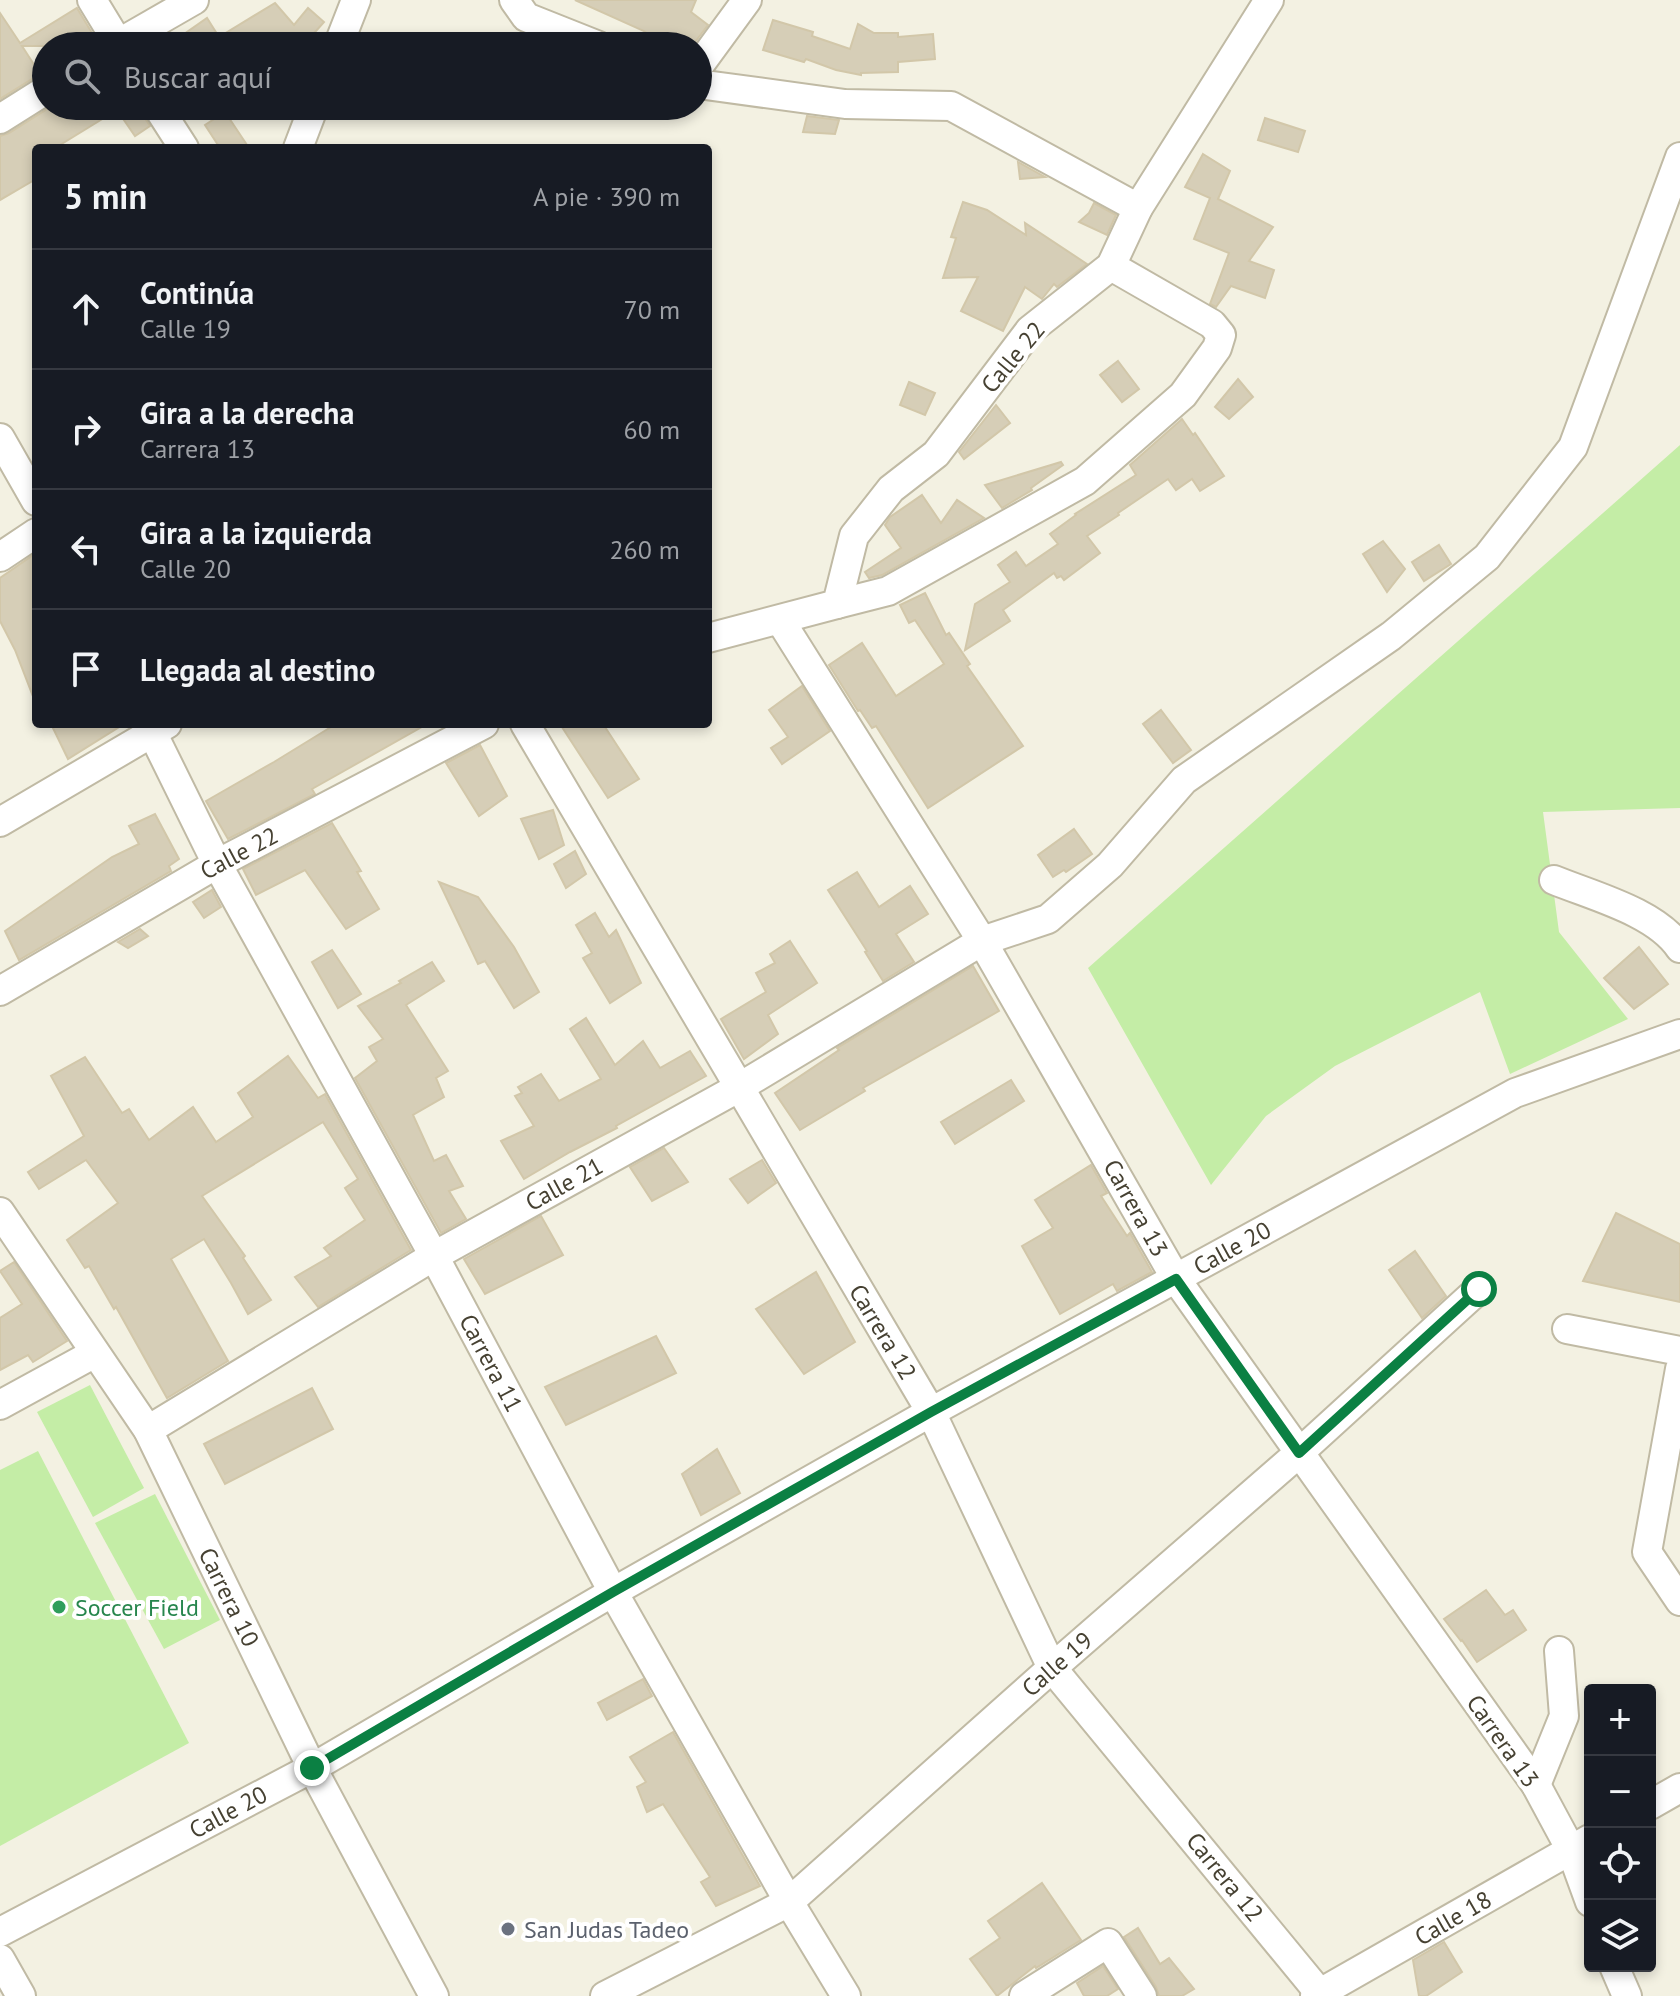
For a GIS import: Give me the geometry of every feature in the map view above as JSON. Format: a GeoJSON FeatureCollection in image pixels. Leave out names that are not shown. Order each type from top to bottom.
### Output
{"type":"FeatureCollection","features":[{"type":"Feature","properties":{"kind":"street"},"geometry":{"type":"LineString","coordinates":[[92,0],[110,32]]}},
{"type":"Feature","properties":{"kind":"street"},"geometry":{"type":"LineString","coordinates":[[139,32],[194,0]]}},
{"type":"Feature","properties":{"kind":"street"},"geometry":{"type":"LineString","coordinates":[[343,32],[356,0]]}},
{"type":"Feature","properties":{"kind":"street"},"geometry":{"type":"LineString","coordinates":[[712,48],[747,0]]}},
{"type":"Feature","properties":{"kind":"street","name":"Calle 22"},"geometry":{"type":"LineString","coordinates":[[837,604],[854,536],[891,489],[936,454],[1030,330],[1111,266],[1138,208],[1269,0]]}},
{"type":"Feature","properties":{"kind":"street"},"geometry":{"type":"LineString","coordinates":[[520,8],[570,32]]}},
{"type":"Feature","properties":{"kind":"street"},"geometry":{"type":"LineString","coordinates":[[712,86],[845,104],[951,106],[1138,208]]}},
{"type":"Feature","properties":{"kind":"street"},"geometry":{"type":"LineString","coordinates":[[0,119],[32,99]]}},
{"type":"Feature","properties":{"kind":"street"},"geometry":{"type":"LineString","coordinates":[[166,120],[181,144]]}},
{"type":"Feature","properties":{"kind":"street"},"geometry":{"type":"LineString","coordinates":[[300,144],[309,120]]}},
{"type":"Feature","properties":{"kind":"street","name":"Calle 21"},"geometry":{"type":"LineString","coordinates":[[148,1430],[434,1256],[738,1088],[982,941],[1048,919],[1110,865],[1184,780],[1391,636],[1487,557],[1573,447],[1680,157]]}},
{"type":"Feature","properties":{"kind":"street"},"geometry":{"type":"LineString","coordinates":[[712,637],[888,591],[1085,481],[1183,395],[1217,348],[1221,335],[1212,324],[1111,266]]}},
{"type":"Feature","properties":{"kind":"street"},"geometry":{"type":"LineString","coordinates":[[0,438],[32,494]]}},
{"type":"Feature","properties":{"kind":"street"},"geometry":{"type":"LineString","coordinates":[[0,557],[32,536]]}},
{"type":"Feature","properties":{"kind":"street","name":"Carrera 13"},"geometry":{"type":"LineString","coordinates":[[780,620],[982,941],[1176,1279],[1580,1845],[1590,1900]]}},
{"type":"Feature","properties":{"kind":"street"},"geometry":{"type":"LineString","coordinates":[[0,822],[154,728]]}},
{"type":"Feature","properties":{"kind":"street","name":"Carrera 11"},"geometry":{"type":"LineString","coordinates":[[156,728],[217,864],[434,1256],[613,1592],[789,1902],[846,1996]]}},
{"type":"Feature","properties":{"kind":"street","name":"Calle 22"},"geometry":{"type":"LineString","coordinates":[[0,991],[217,864],[476,728]]}},
{"type":"Feature","properties":{"kind":"street","name":"Carrera 12"},"geometry":{"type":"LineString","coordinates":[[527,728],[931,1412],[1052,1668],[1319,1995]]}},
{"type":"Feature","properties":{"kind":"street"},"geometry":{"type":"LineString","coordinates":[[1554,880],[1639,914],[1673,938],[1680,948]]}},
{"type":"Feature","properties":{"kind":"street","name":"Calle 20"},"geometry":{"type":"LineString","coordinates":[[0,1932],[312,1768],[613,1592],[931,1412],[1515,1093],[1680,1034]]}},
{"type":"Feature","properties":{"kind":"street","name":"Carrera 10"},"geometry":{"type":"LineString","coordinates":[[0,1212],[148,1430],[312,1768],[434,1996]]}},
{"type":"Feature","properties":{"kind":"street","name":"Calle 19"},"geometry":{"type":"LineString","coordinates":[[605,1996],[789,1902],[1299,1453],[1479,1289]]}},
{"type":"Feature","properties":{"kind":"street"},"geometry":{"type":"LineString","coordinates":[[1567,1329],[1680,1351]]}},
{"type":"Feature","properties":{"kind":"street"},"geometry":{"type":"LineString","coordinates":[[0,1405],[95,1353]]}},
{"type":"Feature","properties":{"kind":"street"},"geometry":{"type":"LineString","coordinates":[[1680,1369],[1647,1552],[1680,1601]]}},
{"type":"Feature","properties":{"kind":"street"},"geometry":{"type":"LineString","coordinates":[[1536,1785],[1564,1716],[1559,1651]]}},
{"type":"Feature","properties":{"kind":"street"},"geometry":{"type":"LineString","coordinates":[[1656,1802],[1680,1788]]}},
{"type":"Feature","properties":{"kind":"street","name":"Calle 18"},"geometry":{"type":"LineString","coordinates":[[1319,1995],[1580,1845]]}},
{"type":"Feature","properties":{"kind":"street"},"geometry":{"type":"LineString","coordinates":[[1024,1996],[1108,1943],[1142,1996]]}},
{"type":"Feature","properties":{"kind":"street"},"geometry":{"type":"LineString","coordinates":[[0,1959],[21,1996]]}},
{"type":"Feature","properties":{"kind":"street"},"geometry":{"type":"LineString","coordinates":[[1617,1972],[1627,1996]]}},
{"type":"Feature","properties":{"kind":"green space"},"geometry":{"type":"Polygon","coordinates":[[[1680,445],[1680,808],[1543,812],[1559,932],[1628,1019],[1510,1074],[1480,992],[1335,1066],[1266,1116],[1211,1185],[1088,968],[1680,445]]]}},
{"type":"Feature","properties":{"kind":"green space"},"geometry":{"type":"Polygon","coordinates":[[[90,1385],[144,1488],[93,1517],[37,1412],[90,1385]]]}},
{"type":"Feature","properties":{"kind":"green space","name":"Soccer Field"},"geometry":{"type":"Polygon","coordinates":[[[38,1451],[189,1743],[0,1846],[0,1470],[38,1451]]]}},
{"type":"Feature","properties":{"kind":"green space","name":"Soccer Field"},"geometry":{"type":"Polygon","coordinates":[[[155,1494],[220,1620],[164,1649],[95,1523],[155,1494]]]}},
{"type":"Feature","properties":{"kind":"building"},"geometry":{"type":"Polygon","coordinates":[[[575,0],[696,0],[691,12],[708,25],[703,32],[644,31],[575,0]]]}},
{"type":"Feature","properties":{"kind":"building"},"geometry":{"type":"Polygon","coordinates":[[[275,3],[294,25],[308,8],[324,22],[315,32],[227,32],[275,3]]]}},
{"type":"Feature","properties":{"kind":"building"},"geometry":{"type":"Polygon","coordinates":[[[77,8],[91,32],[38,32],[77,8]]]}},
{"type":"Feature","properties":{"kind":"building"},"geometry":{"type":"Polygon","coordinates":[[[0,13],[20,43],[32,36],[32,46],[22,46],[32,62],[32,79],[0,99],[0,13]]]}},
{"type":"Feature","properties":{"kind":"building"},"geometry":{"type":"Polygon","coordinates":[[[207,18],[216,32],[187,32],[207,18]]]}},
{"type":"Feature","properties":{"kind":"building"},"geometry":{"type":"Polygon","coordinates":[[[773,20],[813,32],[812,36],[850,49],[858,24],[874,33],[898,33],[898,37],[933,34],[935,59],[898,62],[898,72],[861,75],[836,70],[806,59],[804,62],[763,50],[773,20]]]}},
{"type":"Feature","properties":{"kind":"building"},"geometry":{"type":"Polygon","coordinates":[[[807,116],[839,120],[835,134],[803,132],[807,116]]]}},
{"type":"Feature","properties":{"kind":"building"},"geometry":{"type":"Polygon","coordinates":[[[1265,118],[1305,131],[1298,152],[1258,140],[1265,118]]]}},
{"type":"Feature","properties":{"kind":"building"},"geometry":{"type":"Polygon","coordinates":[[[32,119],[101,120],[62,144],[32,144],[32,181],[0,200],[0,136],[32,119]]]}},
{"type":"Feature","properties":{"kind":"building"},"geometry":{"type":"Polygon","coordinates":[[[124,120],[146,120],[150,126],[135,136],[124,120]]]}},
{"type":"Feature","properties":{"kind":"building"},"geometry":{"type":"Polygon","coordinates":[[[213,120],[230,120],[246,144],[217,144],[205,125],[213,120]]]}},
{"type":"Feature","properties":{"kind":"building"},"geometry":{"type":"Polygon","coordinates":[[[1203,154],[1230,171],[1218,199],[1273,227],[1249,261],[1274,270],[1265,298],[1231,286],[1216,307],[1210,304],[1229,253],[1194,239],[1210,198],[1185,187],[1203,154]]]}},
{"type":"Feature","properties":{"kind":"building"},"geometry":{"type":"Polygon","coordinates":[[[1018,162],[1045,177],[1020,179],[1018,162]]]}},
{"type":"Feature","properties":{"kind":"building"},"geometry":{"type":"Polygon","coordinates":[[[963,202],[987,210],[1026,235],[1025,223],[1087,264],[1057,287],[1054,284],[1042,299],[1025,287],[1003,331],[961,311],[978,277],[943,278],[956,238],[951,237],[963,202]]]}},
{"type":"Feature","properties":{"kind":"building"},"geometry":{"type":"Polygon","coordinates":[[[1094,203],[1116,215],[1107,235],[1079,222],[1094,203]]]}},
{"type":"Feature","properties":{"kind":"building"},"geometry":{"type":"Polygon","coordinates":[[[1118,361],[1139,389],[1122,402],[1100,375],[1118,361]]]}},
{"type":"Feature","properties":{"kind":"building"},"geometry":{"type":"Polygon","coordinates":[[[1238,379],[1253,397],[1229,419],[1215,407],[1238,379]]]}},
{"type":"Feature","properties":{"kind":"building"},"geometry":{"type":"Polygon","coordinates":[[[909,382],[935,393],[925,415],[900,405],[909,382]]]}},
{"type":"Feature","properties":{"kind":"building"},"geometry":{"type":"Polygon","coordinates":[[[996,405],[1010,423],[964,459],[959,452],[996,405]]]}},
{"type":"Feature","properties":{"kind":"building"},"geometry":{"type":"Polygon","coordinates":[[[1182,419],[1224,476],[1200,491],[1192,479],[1176,490],[1168,479],[1087,536],[1100,553],[1064,580],[1054,573],[1003,610],[1010,621],[965,650],[975,604],[1010,582],[998,565],[1016,552],[1026,566],[1058,544],[1050,534],[1136,475],[1130,465],[1182,419]]]}},
{"type":"Feature","properties":{"kind":"building"},"geometry":{"type":"Polygon","coordinates":[[[1061,462],[1063,465],[1032,490],[1002,508],[985,485],[1061,462]]]}},
{"type":"Feature","properties":{"kind":"building"},"geometry":{"type":"Polygon","coordinates":[[[922,495],[941,523],[957,500],[984,518],[882,575],[869,578],[865,572],[901,548],[885,525],[890,517],[922,495]]]}},
{"type":"Feature","properties":{"kind":"building"},"geometry":{"type":"Polygon","coordinates":[[[1383,541],[1405,569],[1387,592],[1363,554],[1383,541]]]}},
{"type":"Feature","properties":{"kind":"building"},"geometry":{"type":"Polygon","coordinates":[[[1439,545],[1451,564],[1424,581],[1412,562],[1439,545]]]}},
{"type":"Feature","properties":{"kind":"building"},"geometry":{"type":"Polygon","coordinates":[[[32,556],[32,694],[0,621],[0,578],[32,556]]]}},
{"type":"Feature","properties":{"kind":"building"},"geometry":{"type":"Polygon","coordinates":[[[925,593],[946,635],[949,633],[970,664],[967,666],[1023,746],[928,808],[876,726],[872,728],[858,711],[829,665],[862,643],[896,696],[944,664],[915,620],[909,623],[900,605],[925,593]]]}},
{"type":"Feature","properties":{"kind":"building"},"geometry":{"type":"Polygon","coordinates":[[[802,686],[830,731],[782,764],[771,748],[788,737],[769,710],[802,686]]]}},
{"type":"Feature","properties":{"kind":"building"},"geometry":{"type":"Polygon","coordinates":[[[1161,710],[1191,750],[1173,763],[1143,724],[1161,710]]]}},
{"type":"Feature","properties":{"kind":"building"},"geometry":{"type":"Polygon","coordinates":[[[53,728],[118,728],[68,759],[53,728]]]}},
{"type":"Feature","properties":{"kind":"building"},"geometry":{"type":"Polygon","coordinates":[[[329,728],[420,728],[312,789],[315,794],[228,839],[206,801],[329,728]]]}},
{"type":"Feature","properties":{"kind":"building"},"geometry":{"type":"Polygon","coordinates":[[[563,728],[606,728],[639,779],[608,798],[563,728]]]}},
{"type":"Feature","properties":{"kind":"building"},"geometry":{"type":"Polygon","coordinates":[[[480,745],[507,796],[479,816],[446,763],[480,745]]]}},
{"type":"Feature","properties":{"kind":"building"},"geometry":{"type":"Polygon","coordinates":[[[553,810],[564,845],[539,859],[521,819],[553,810]]]}},
{"type":"Feature","properties":{"kind":"building"},"geometry":{"type":"Polygon","coordinates":[[[155,814],[179,859],[169,866],[171,871],[19,960],[5,931],[112,857],[139,844],[129,826],[155,814]]]}},
{"type":"Feature","properties":{"kind":"building"},"geometry":{"type":"Polygon","coordinates":[[[332,823],[361,871],[357,872],[379,909],[346,929],[305,870],[256,895],[243,869],[332,823]]]}},
{"type":"Feature","properties":{"kind":"building"},"geometry":{"type":"Polygon","coordinates":[[[1074,829],[1092,854],[1053,877],[1038,855],[1074,829]]]}},
{"type":"Feature","properties":{"kind":"building"},"geometry":{"type":"Polygon","coordinates":[[[575,851],[586,874],[566,888],[554,864],[575,851]]]}},
{"type":"Feature","properties":{"kind":"building"},"geometry":{"type":"Polygon","coordinates":[[[857,872],[879,907],[910,886],[928,914],[896,934],[914,962],[883,981],[828,890],[857,872]]]}},
{"type":"Feature","properties":{"kind":"building"},"geometry":{"type":"Polygon","coordinates":[[[439,882],[478,897],[514,947],[539,992],[514,1008],[485,961],[478,964],[439,882]]]}},
{"type":"Feature","properties":{"kind":"building"},"geometry":{"type":"Polygon","coordinates":[[[212,890],[221,907],[204,918],[193,902],[212,890]]]}},
{"type":"Feature","properties":{"kind":"building"},"geometry":{"type":"Polygon","coordinates":[[[595,913],[609,937],[616,930],[641,983],[610,1003],[583,958],[592,953],[576,925],[595,913]]]}},
{"type":"Feature","properties":{"kind":"building"},"geometry":{"type":"Polygon","coordinates":[[[140,929],[148,936],[128,948],[118,942],[140,929]]]}},
{"type":"Feature","properties":{"kind":"building"},"geometry":{"type":"Polygon","coordinates":[[[790,941],[817,983],[768,1015],[778,1034],[744,1059],[721,1019],[766,992],[756,973],[775,963],[770,954],[790,941]]]}},
{"type":"Feature","properties":{"kind":"building"},"geometry":{"type":"Polygon","coordinates":[[[1639,947],[1668,984],[1634,1009],[1604,978],[1639,947]]]}},
{"type":"Feature","properties":{"kind":"building"},"geometry":{"type":"Polygon","coordinates":[[[332,950],[361,994],[338,1008],[312,962],[332,950]]]}},
{"type":"Feature","properties":{"kind":"building"},"geometry":{"type":"Polygon","coordinates":[[[432,962],[444,981],[406,1005],[448,1071],[436,1078],[444,1097],[413,1115],[434,1161],[446,1155],[463,1186],[449,1191],[466,1219],[441,1233],[355,1078],[377,1061],[369,1047],[383,1039],[358,1006],[432,962]]]}},
{"type":"Feature","properties":{"kind":"building"},"geometry":{"type":"Polygon","coordinates":[[[973,966],[999,1011],[863,1088],[865,1091],[800,1130],[775,1093],[839,1050],[837,1048],[973,966]]]}},
{"type":"Feature","properties":{"kind":"building"},"geometry":{"type":"Polygon","coordinates":[[[586,1018],[615,1065],[643,1041],[660,1068],[690,1051],[706,1076],[524,1179],[501,1141],[534,1126],[515,1096],[522,1093],[518,1087],[541,1074],[559,1101],[601,1079],[570,1029],[586,1018]]]}},
{"type":"Feature","properties":{"kind":"building"},"geometry":{"type":"Polygon","coordinates":[[[288,1056],[318,1098],[325,1094],[411,1250],[318,1307],[295,1277],[331,1256],[324,1248],[365,1220],[345,1188],[358,1179],[323,1122],[202,1196],[245,1256],[243,1258],[271,1300],[248,1314],[204,1239],[171,1259],[228,1361],[167,1398],[116,1307],[114,1309],[89,1266],[85,1268],[67,1240],[118,1203],[86,1160],[39,1189],[28,1172],[84,1136],[51,1076],[85,1057],[122,1113],[129,1109],[149,1140],[193,1107],[216,1142],[253,1117],[238,1093],[288,1056]]]}},
{"type":"Feature","properties":{"kind":"building"},"geometry":{"type":"Polygon","coordinates":[[[1011,1080],[1024,1101],[955,1144],[941,1122],[1011,1080]]]}},
{"type":"Feature","properties":{"kind":"building"},"geometry":{"type":"Polygon","coordinates":[[[664,1148],[688,1182],[652,1201],[630,1167],[664,1148]]]}},
{"type":"Feature","properties":{"kind":"building"},"geometry":{"type":"Polygon","coordinates":[[[762,1160],[776,1183],[748,1203],[730,1179],[762,1160]]]}},
{"type":"Feature","properties":{"kind":"building"},"geometry":{"type":"Polygon","coordinates":[[[1091,1165],[1107,1193],[1101,1196],[1127,1236],[1130,1233],[1152,1272],[1117,1291],[1113,1284],[1060,1314],[1022,1246],[1053,1228],[1035,1200],[1091,1165]]]}},
{"type":"Feature","properties":{"kind":"building"},"geometry":{"type":"Polygon","coordinates":[[[1616,1213],[1680,1244],[1680,1302],[1583,1281],[1616,1213]]]}},
{"type":"Feature","properties":{"kind":"building"},"geometry":{"type":"Polygon","coordinates":[[[541,1216],[563,1255],[485,1294],[464,1259],[541,1216]]]}},
{"type":"Feature","properties":{"kind":"building"},"geometry":{"type":"Polygon","coordinates":[[[1415,1251],[1446,1296],[1422,1318],[1389,1270],[1415,1251]]]}},
{"type":"Feature","properties":{"kind":"building"},"geometry":{"type":"Polygon","coordinates":[[[14,1262],[67,1341],[33,1362],[28,1355],[0,1370],[0,1318],[22,1304],[0,1271],[14,1262]]]}},
{"type":"Feature","properties":{"kind":"building"},"geometry":{"type":"Polygon","coordinates":[[[816,1272],[855,1342],[804,1374],[756,1309],[816,1272]]]}},
{"type":"Feature","properties":{"kind":"building"},"geometry":{"type":"Polygon","coordinates":[[[656,1336],[676,1373],[566,1425],[545,1387],[656,1336]]]}},
{"type":"Feature","properties":{"kind":"building"},"geometry":{"type":"Polygon","coordinates":[[[312,1388],[333,1429],[225,1484],[204,1444],[312,1388]]]}},
{"type":"Feature","properties":{"kind":"building"},"geometry":{"type":"Polygon","coordinates":[[[717,1449],[740,1493],[701,1515],[682,1474],[717,1449]]]}},
{"type":"Feature","properties":{"kind":"building"},"geometry":{"type":"Polygon","coordinates":[[[1486,1590],[1505,1615],[1513,1610],[1526,1630],[1477,1662],[1444,1619],[1486,1590]]]}},
{"type":"Feature","properties":{"kind":"building"},"geometry":{"type":"Polygon","coordinates":[[[643,1679],[652,1696],[607,1720],[598,1703],[643,1679]]]}},
{"type":"Feature","properties":{"kind":"building"},"geometry":{"type":"Polygon","coordinates":[[[673,1732],[760,1886],[716,1906],[701,1882],[710,1877],[663,1804],[647,1812],[637,1787],[646,1782],[630,1757],[673,1732]]]}},
{"type":"Feature","properties":{"kind":"building"},"geometry":{"type":"Polygon","coordinates":[[[1042,1883],[1081,1940],[1035,1966],[997,1996],[970,1959],[1000,1938],[988,1921],[1042,1883]]]}},
{"type":"Feature","properties":{"kind":"building"},"geometry":{"type":"Polygon","coordinates":[[[1138,1928],[1160,1964],[1169,1958],[1194,1989],[1182,1996],[1159,1996],[1124,1937],[1138,1928]]]}},
{"type":"Feature","properties":{"kind":"building"},"geometry":{"type":"Polygon","coordinates":[[[1444,1942],[1462,1972],[1426,1996],[1419,1996],[1413,1960],[1444,1942]]]}},
{"type":"Feature","properties":{"kind":"building"},"geometry":{"type":"Polygon","coordinates":[[[1103,1966],[1118,1989],[1107,1996],[1084,1996],[1077,1983],[1103,1966]]]}},
{"type":"Feature","properties":{"kind":"place","name":"Soccer Field"},"geometry":{"type":"Point","coordinates":[59,1607]}},
{"type":"Feature","properties":{"kind":"place","name":"San Judas Tadeo"},"geometry":{"type":"Point","coordinates":[508,1929]}},
{"type":"Feature","properties":{"kind":"route"},"geometry":{"type":"LineString","coordinates":[[312,1768],[613,1592],[931,1412],[1176,1279],[1299,1453],[1479,1289]]}}]}
